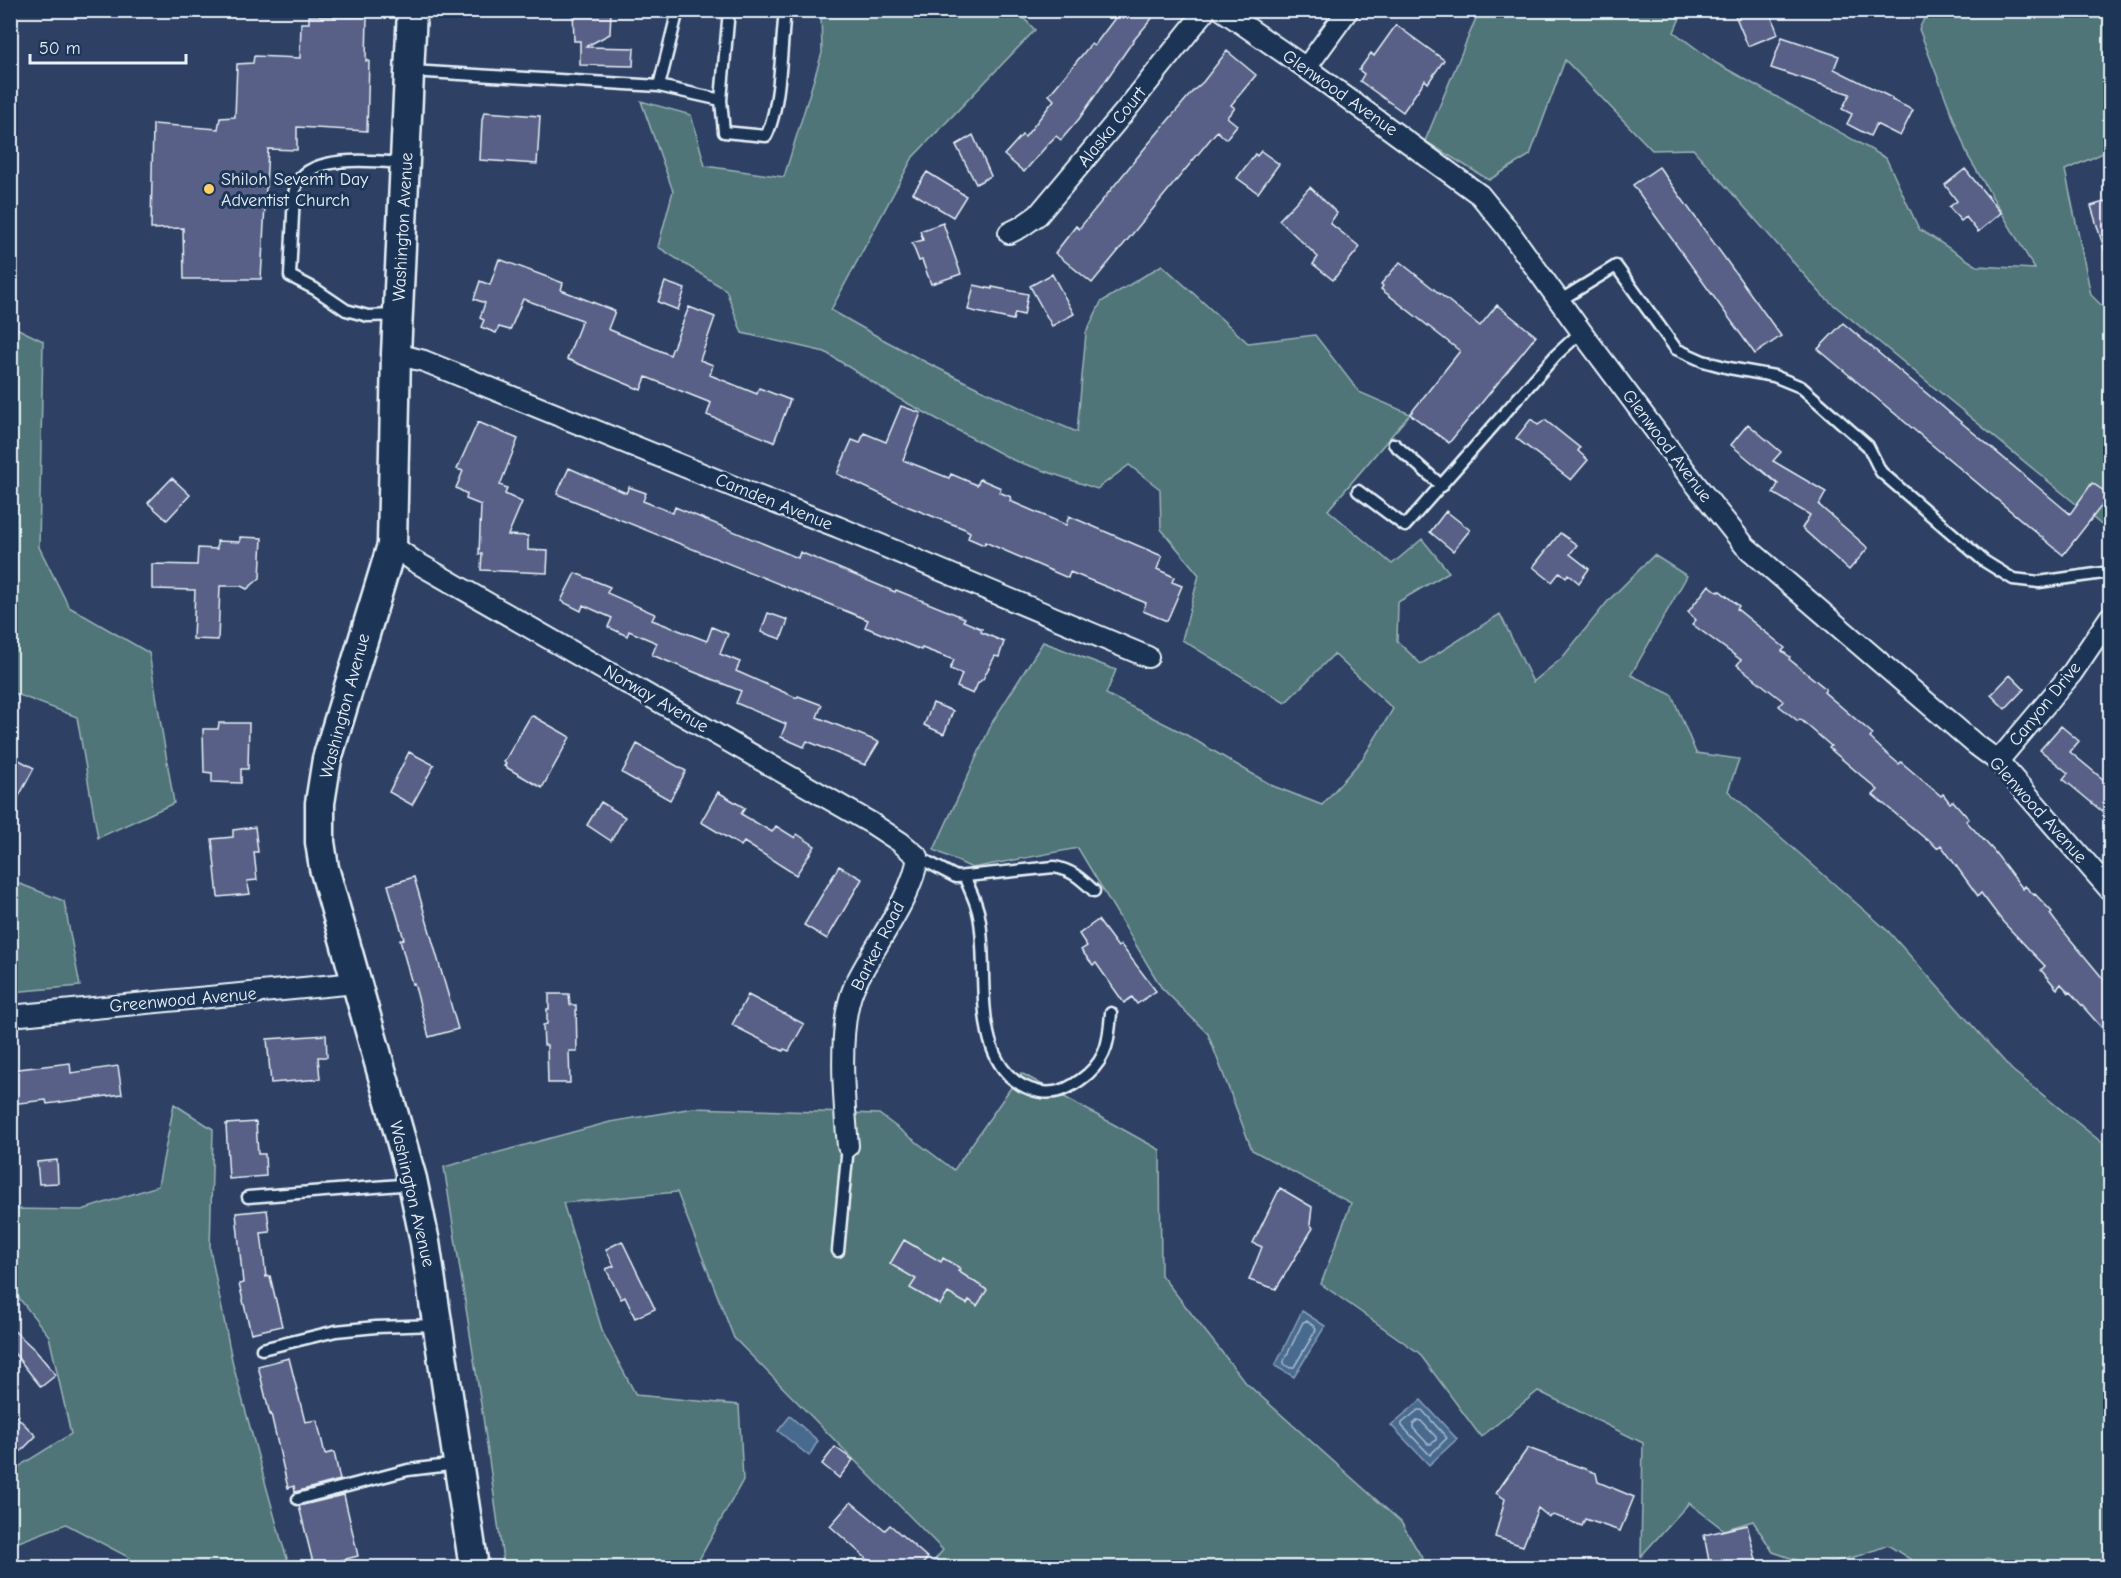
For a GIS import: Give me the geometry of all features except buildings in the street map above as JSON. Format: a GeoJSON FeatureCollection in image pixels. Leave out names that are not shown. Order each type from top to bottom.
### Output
{"type":"FeatureCollection","features":[{"type":"Feature","properties":{"kind":"street","name":"Alaska Court"},"geometry":{"type":"LineString","coordinates":[[1009,233],[1038,215],[1206,10]]}},
{"type":"Feature","properties":{"kind":"street","name":"Glenwood Avenue"},"geometry":{"type":"LineString","coordinates":[[1222,10],[1306,68],[1480,195],[1693,481],[1745,546],[1975,744],[1998,761],[2110,890]]}},
{"type":"Feature","properties":{"kind":"street"},"geometry":{"type":"LineString","coordinates":[[1306,68],[1348,10]]}},
{"type":"Feature","properties":{"kind":"street","name":"Washington Avenue"},"geometry":{"type":"LineString","coordinates":[[416,17],[409,71],[396,354],[392,545],[327,759],[321,803],[320,842],[324,868],[413,1184],[425,1242],[474,1568]]}},
{"type":"Feature","properties":{"kind":"street","name":"Camden Avenue"},"geometry":{"type":"LineString","coordinates":[[396,354],[424,361],[838,527],[1148,657]]}},
{"type":"Feature","properties":{"kind":"street","name":"Norway Avenue"},"geometry":{"type":"LineString","coordinates":[[392,545],[414,561],[871,823],[918,857]]}},
{"type":"Feature","properties":{"kind":"street","name":"Canyon Drive"},"geometry":{"type":"LineString","coordinates":[[1998,761],[2072,673],[2110,617]]}},
{"type":"Feature","properties":{"kind":"street","name":"Barker Road"},"geometry":{"type":"LineString","coordinates":[[848,1146],[845,1106],[845,1029],[848,1008],[854,987],[886,932],[916,871],[918,857]]}},
{"type":"Feature","properties":{"kind":"street","name":"Greenwood Avenue"},"geometry":{"type":"LineString","coordinates":[[10,1016],[356,983]]}},
{"type":"Feature","properties":{"kind":"lane"},"geometry":{"type":"LineString","coordinates":[[659,86],[678,10]]}},
{"type":"Feature","properties":{"kind":"lane"},"geometry":{"type":"LineString","coordinates":[[729,10],[721,100],[724,132],[766,136],[772,124],[777,98],[784,10]]}},
{"type":"Feature","properties":{"kind":"lane"},"geometry":{"type":"LineString","coordinates":[[409,71],[659,86],[721,100]]}},
{"type":"Feature","properties":{"kind":"lane"},"geometry":{"type":"LineString","coordinates":[[398,315],[368,316],[346,310],[315,289],[290,276],[294,194],[298,181],[308,171],[326,164],[365,160],[406,164]]}},
{"type":"Feature","properties":{"kind":"lane"},"geometry":{"type":"LineString","coordinates":[[1559,301],[1616,266],[1676,350],[1729,368],[1774,376],[1801,387],[1868,446],[1881,472],[1984,561],[2013,579],[2039,582],[2110,572]]}},
{"type":"Feature","properties":{"kind":"lane"},"geometry":{"type":"LineString","coordinates":[[1358,491],[1405,526],[1556,355],[1581,332]]}},
{"type":"Feature","properties":{"kind":"lane"},"geometry":{"type":"LineString","coordinates":[[1394,444],[1442,486]]}},
{"type":"Feature","properties":{"kind":"lane"},"geometry":{"type":"LineString","coordinates":[[918,857],[946,874],[965,878],[1040,867],[1065,869],[1079,876],[1094,891]]}},
{"type":"Feature","properties":{"kind":"lane"},"geometry":{"type":"LineString","coordinates":[[965,878],[979,915],[990,1044],[1000,1065],[1015,1083],[1033,1090],[1054,1094],[1074,1086],[1094,1069],[1108,1048],[1111,1013]]}},
{"type":"Feature","properties":{"kind":"lane"},"geometry":{"type":"LineString","coordinates":[[838,1251],[848,1146]]}},
{"type":"Feature","properties":{"kind":"lane"},"geometry":{"type":"LineString","coordinates":[[249,1197],[413,1184]]}},
{"type":"Feature","properties":{"kind":"lane"},"geometry":{"type":"LineString","coordinates":[[262,1349],[336,1331],[438,1324]]}},
{"type":"Feature","properties":{"kind":"lane"},"geometry":{"type":"LineString","coordinates":[[298,1499],[408,1470],[459,1464]]}},
{"type":"Feature","properties":{"kind":"green space"},"geometry":{"type":"Polygon","coordinates":[[[821,11],[1017,11],[1035,30],[913,157],[831,310],[952,376],[1077,432],[1086,333],[1101,302],[1162,265],[1248,343],[1315,335],[1359,392],[1410,414],[1328,510],[1392,564],[1422,539],[1449,572],[1398,602],[1397,641],[1421,664],[1500,614],[1533,682],[1562,658],[1608,601],[1654,555],[1687,576],[1631,675],[1672,695],[1696,753],[1739,759],[1728,791],[1888,931],[2012,1070],[2110,1149],[2110,1567],[2014,1567],[1987,1558],[1976,1567],[1922,1567],[1888,1545],[1862,1555],[1814,1566],[1773,1552],[1753,1521],[1724,1530],[1689,1503],[1641,1556],[1643,1443],[1538,1391],[1481,1437],[1419,1353],[1321,1284],[1351,1203],[1252,1150],[1208,1034],[1161,987],[1078,848],[972,868],[934,850],[993,721],[1043,642],[1116,670],[1106,694],[1183,733],[1273,786],[1322,805],[1363,758],[1393,709],[1334,654],[1285,703],[1182,640],[1199,575],[1161,529],[1160,489],[1129,465],[1097,489],[1013,460],[896,397],[825,352],[742,333],[726,290],[658,247],[673,191],[641,101],[691,115],[705,166],[784,177],[822,53],[821,11]]]}},
{"type":"Feature","properties":{"kind":"green space"},"geometry":{"type":"Polygon","coordinates":[[[1479,11],[1683,11],[1674,32],[1716,63],[1886,158],[1919,229],[1977,266],[2035,269],[1968,156],[1919,29],[1928,11],[2110,11],[2110,150],[2065,170],[2091,295],[2110,314],[2110,532],[1823,296],[1693,149],[1652,150],[1565,60],[1530,155],[1489,180],[1425,141],[1479,11]]]}},
{"type":"Feature","properties":{"kind":"green space"},"geometry":{"type":"Polygon","coordinates":[[[10,325],[43,341],[39,547],[69,607],[149,653],[174,803],[98,838],[77,717],[11,692],[10,325]]]}},
{"type":"Feature","properties":{"kind":"green space"},"geometry":{"type":"Polygon","coordinates":[[[10,880],[64,901],[80,986],[11,992],[10,880]]]}},
{"type":"Feature","properties":{"kind":"green space"},"geometry":{"type":"Polygon","coordinates":[[[1021,1073],[1160,1150],[1161,1275],[1246,1383],[1401,1522],[1425,1563],[1405,1568],[929,1567],[943,1550],[734,1338],[677,1192],[563,1203],[603,1333],[636,1395],[739,1405],[743,1480],[695,1567],[504,1567],[444,1167],[610,1122],[693,1108],[879,1114],[954,1170],[1021,1073]]]}},
{"type":"Feature","properties":{"kind":"green space"},"geometry":{"type":"Polygon","coordinates":[[[174,1104],[213,1129],[210,1249],[233,1365],[290,1567],[138,1567],[130,1558],[66,1524],[11,1545],[11,1474],[24,1463],[71,1434],[49,1336],[11,1288],[11,1209],[82,1210],[158,1186],[174,1104]]]}},
{"type":"Feature","properties":{"kind":"water"},"geometry":{"type":"Polygon","coordinates":[[[1302,1311],[1325,1326],[1294,1377],[1275,1366],[1302,1311]]]}},
{"type":"Feature","properties":{"kind":"water"},"geometry":{"type":"Polygon","coordinates":[[[1421,1400],[1457,1439],[1429,1465],[1391,1425],[1421,1400]]]}},
{"type":"Feature","properties":{"kind":"water"},"geometry":{"type":"Polygon","coordinates":[[[790,1416],[818,1441],[809,1456],[778,1431],[790,1416]]]}},
{"type":"Feature","properties":{"kind":"place","name":"Shiloh Seventh Day Adventist Church"},"geometry":{"type":"Point","coordinates":[209,189]}}]}
